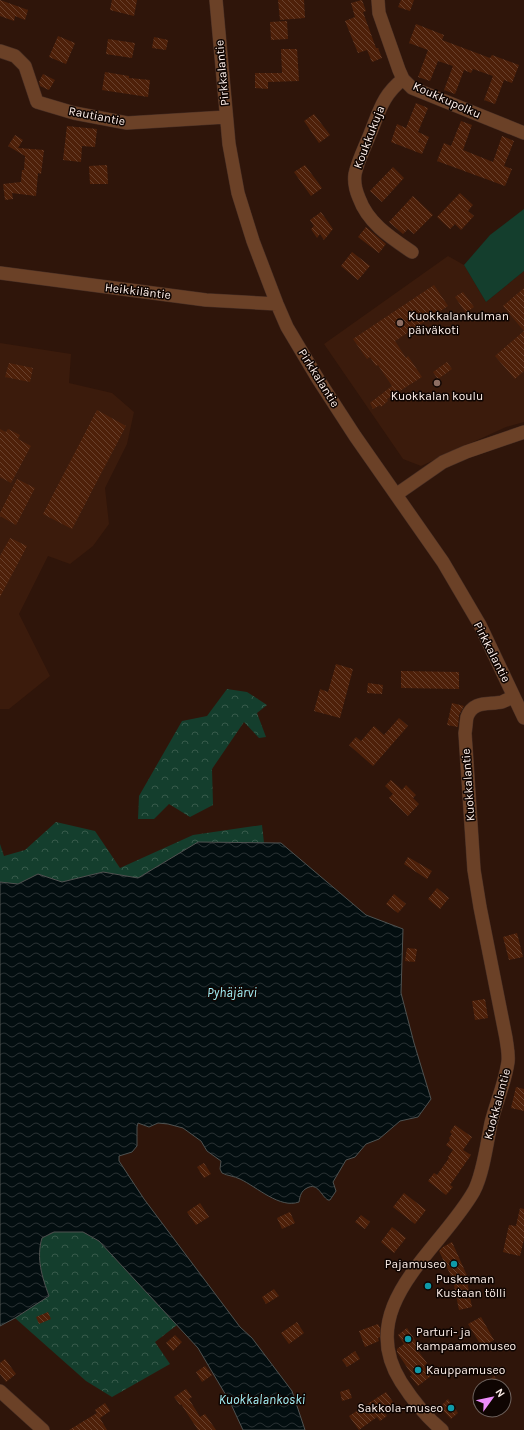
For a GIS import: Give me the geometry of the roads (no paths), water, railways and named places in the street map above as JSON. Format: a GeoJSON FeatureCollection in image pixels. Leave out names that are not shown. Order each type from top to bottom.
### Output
{"type":"FeatureCollection","features":[{"type":"Feature","properties":{"kind":"street","name":"Pirkkalantie"},"geometry":{"type":"LineString","coordinates":[[216,0],[229,144],[238,194],[253,241],[277,304],[287,327],[318,379],[355,436],[397,494],[443,562],[476,619],[524,718]]}},
{"type":"Feature","properties":{"kind":"street","name":"Koukkupolku"},"geometry":{"type":"LineString","coordinates":[[378,0],[379,13],[403,79],[412,88],[524,133]]}},
{"type":"Feature","properties":{"kind":"street","name":"Rautiantie"},"geometry":{"type":"LineString","coordinates":[[0,51],[14,56],[25,66],[37,102],[67,111],[127,123],[226,117]]}},
{"type":"Feature","properties":{"kind":"street","name":"Koukkukuja"},"geometry":{"type":"LineString","coordinates":[[403,79],[392,88],[383,101],[355,175],[356,191],[362,207],[372,222],[412,252]]}},
{"type":"Feature","properties":{"kind":"street","name":"Heikkiläntie"},"geometry":{"type":"LineString","coordinates":[[0,273],[206,300],[277,304]]}},
{"type":"Feature","properties":{"kind":"street"},"geometry":{"type":"LineString","coordinates":[[397,494],[443,462],[466,452],[524,432]]}},
{"type":"Feature","properties":{"kind":"street","name":"Kuokkalantie"},"geometry":{"type":"LineString","coordinates":[[442,1430],[413,1399],[396,1373],[388,1346],[388,1326],[392,1308],[401,1288],[450,1225],[475,1189],[508,1062],[507,1046],[474,870],[465,733],[467,718],[470,711],[476,706],[484,703],[502,702],[514,697]]}},
{"type":"Feature","properties":{"kind":"street"},"geometry":{"type":"LineString","coordinates":[[0,1391],[43,1430]]}},
{"type":"Feature","properties":{"kind":"water","name":"Pyhäjärvi"},"geometry":{"type":"Polygon","coordinates":[[[198,842],[281,843],[366,915],[403,929],[401,993],[431,1099],[418,1117],[400,1121],[379,1139],[366,1144],[355,1157],[346,1160],[333,1182],[336,1191],[330,1200],[328,1200],[317,1188],[311,1187],[302,1192],[299,1202],[292,1203],[276,1200],[240,1179],[222,1173],[220,1169],[221,1161],[207,1151],[201,1141],[183,1128],[168,1124],[158,1123],[149,1127],[138,1123],[137,1146],[132,1152],[119,1156],[119,1161],[144,1199],[240,1327],[252,1338],[292,1391],[305,1430],[243,1430],[230,1402],[198,1348],[99,1241],[83,1232],[54,1232],[42,1238],[40,1245],[40,1260],[42,1275],[49,1296],[0,1326],[0,882],[18,884],[38,874],[62,882],[103,872],[138,878],[198,842]]]}},
{"type":"Feature","properties":{"kind":"place","name":"Kuokkalankulman päiväkoti"},"geometry":{"type":"Point","coordinates":[400,323]}},
{"type":"Feature","properties":{"kind":"place","name":"Kuokkalan koulu"},"geometry":{"type":"Point","coordinates":[437,383]}},
{"type":"Feature","properties":{"kind":"place","name":"Pajamuseo"},"geometry":{"type":"Point","coordinates":[454,1264]}},
{"type":"Feature","properties":{"kind":"place","name":"Puskeman Kustaan tölli"},"geometry":{"type":"Point","coordinates":[428,1286]}},
{"type":"Feature","properties":{"kind":"place","name":"Parturi- ja kampaamomuseo"},"geometry":{"type":"Point","coordinates":[408,1339]}},
{"type":"Feature","properties":{"kind":"place","name":"Kauppamuseo"},"geometry":{"type":"Point","coordinates":[418,1370]}},
{"type":"Feature","properties":{"kind":"place","name":"Sakkola-museo"},"geometry":{"type":"Point","coordinates":[451,1408]}},
{"type":"Feature","properties":{"kind":"water label","name":"Kuokkalankoski"},"geometry":{"type":"Point","coordinates":[262,1399]}}]}
